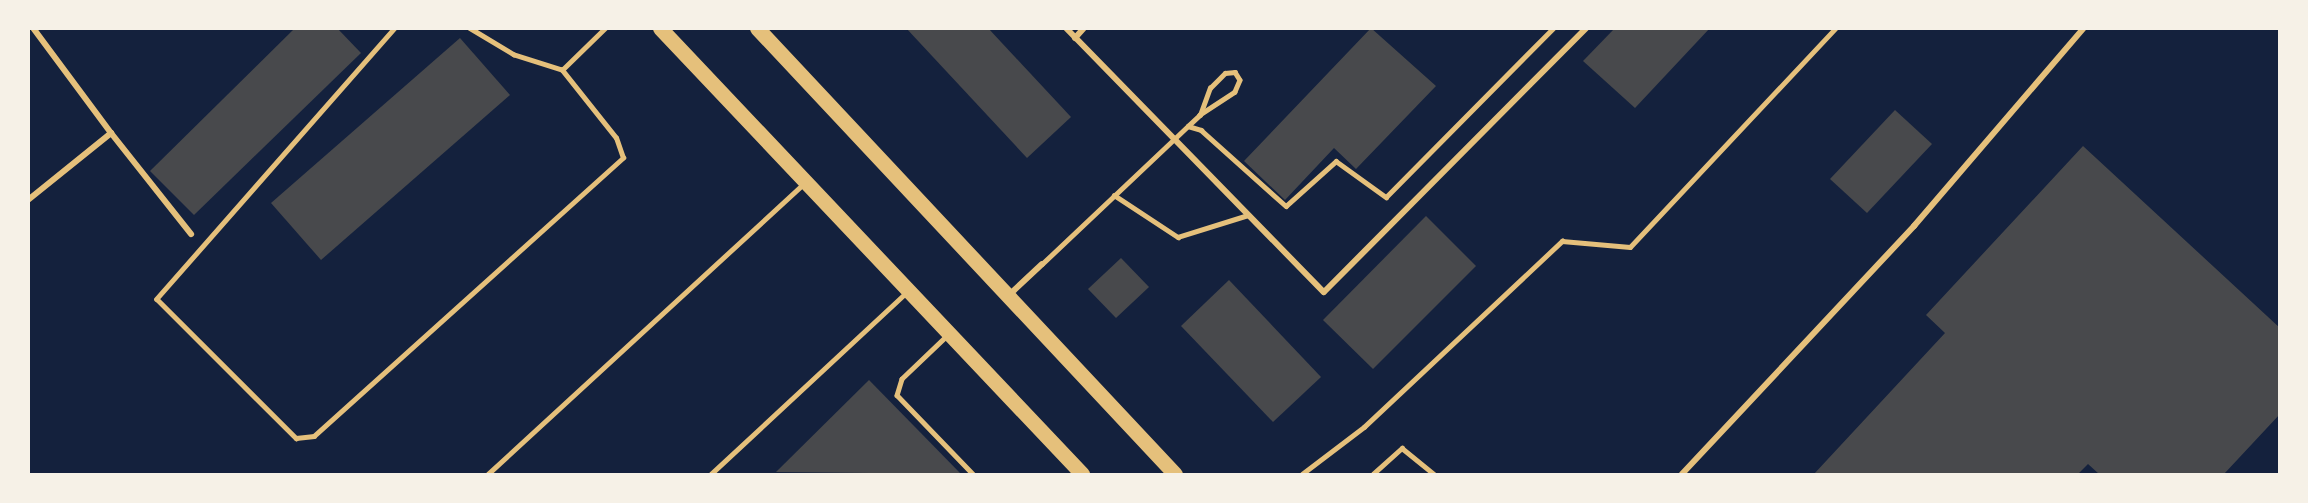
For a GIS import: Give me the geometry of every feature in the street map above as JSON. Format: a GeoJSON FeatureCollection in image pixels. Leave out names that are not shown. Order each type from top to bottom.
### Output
{"type":"FeatureCollection","features":[{"type":"Feature","properties":{"kind":"main road"},"geometry":{"type":"LineString","coordinates":[[660,28],[1079,474]]}},
{"type":"Feature","properties":{"kind":"main road"},"geometry":{"type":"LineString","coordinates":[[757,28],[1175,474]]}},
{"type":"Feature","properties":{"kind":"street"},"geometry":{"type":"LineString","coordinates":[[33,28],[111,133],[191,234]]}},
{"type":"Feature","properties":{"kind":"street"},"geometry":{"type":"LineString","coordinates":[[1066,28],[1324,292],[1586,28]]}},
{"type":"Feature","properties":{"kind":"street"},"geometry":{"type":"LineString","coordinates":[[1075,38],[1084,28]]}},
{"type":"Feature","properties":{"kind":"street"},"geometry":{"type":"LineString","coordinates":[[1682,474],[1914,226],[2084,28]]}},
{"type":"Feature","properties":{"kind":"street"},"geometry":{"type":"LineString","coordinates":[[28,200],[111,133]]}},
{"type":"Feature","properties":{"kind":"street"},"geometry":{"type":"LineString","coordinates":[[1009,296],[1042,264]]}},
{"type":"Feature","properties":{"kind":"lane"},"geometry":{"type":"LineString","coordinates":[[395,28],[157,299],[296,438],[314,436],[619,166],[623,149],[562,70],[514,56],[469,28]]}},
{"type":"Feature","properties":{"kind":"lane"},"geometry":{"type":"LineString","coordinates":[[562,70],[605,28]]}},
{"type":"Feature","properties":{"kind":"lane"},"geometry":{"type":"LineString","coordinates":[[1188,126],[1201,130],[1286,206],[1336,161],[1386,197],[1553,28]]}},
{"type":"Feature","properties":{"kind":"lane"},"geometry":{"type":"LineString","coordinates":[[1302,474],[1364,427],[1562,241],[1630,247],[1836,28]]}},
{"type":"Feature","properties":{"kind":"lane"},"geometry":{"type":"LineString","coordinates":[[1042,264],[1173,138],[1200,115],[1235,92],[1240,80],[1235,72],[1225,73],[1210,88],[1200,115]]}},
{"type":"Feature","properties":{"kind":"lane"},"geometry":{"type":"LineString","coordinates":[[488,474],[805,182]]}},
{"type":"Feature","properties":{"kind":"lane"},"geometry":{"type":"LineString","coordinates":[[1114,195],[1178,237],[1248,215]]}},
{"type":"Feature","properties":{"kind":"lane"},"geometry":{"type":"LineString","coordinates":[[711,474],[908,291]]}},
{"type":"Feature","properties":{"kind":"lane"},"geometry":{"type":"LineString","coordinates":[[949,334],[902,379],[897,395],[973,474]]}},
{"type":"Feature","properties":{"kind":"lane"},"geometry":{"type":"LineString","coordinates":[[1373,474],[1402,448],[1434,474]]}},
{"type":"Feature","properties":{"kind":"building"},"geometry":{"type":"Polygon","coordinates":[[[295,28],[337,28],[361,53],[194,215],[150,171],[295,28]]]}},
{"type":"Feature","properties":{"kind":"building"},"geometry":{"type":"Polygon","coordinates":[[[906,28],[988,28],[1071,117],[1027,158],[906,28]]]}},
{"type":"Feature","properties":{"kind":"building"},"geometry":{"type":"Polygon","coordinates":[[[1371,28],[1436,86],[1356,169],[1334,148],[1285,200],[1244,161],[1371,28]]]}},
{"type":"Feature","properties":{"kind":"building"},"geometry":{"type":"Polygon","coordinates":[[[1615,28],[1710,28],[1635,108],[1583,61],[1615,28]]]}},
{"type":"Feature","properties":{"kind":"building"},"geometry":{"type":"Polygon","coordinates":[[[460,38],[510,95],[321,260],[271,203],[460,38]]]}},
{"type":"Feature","properties":{"kind":"building"},"geometry":{"type":"Polygon","coordinates":[[[1895,110],[1932,144],[1867,213],[1830,179],[1895,110]]]}},
{"type":"Feature","properties":{"kind":"building"},"geometry":{"type":"Polygon","coordinates":[[[2083,146],[2280,328],[2280,414],[2224,474],[2099,474],[2088,464],[2078,474],[1814,474],[1945,333],[1926,315],[2083,146]]]}},
{"type":"Feature","properties":{"kind":"building"},"geometry":{"type":"Polygon","coordinates":[[[1426,216],[1476,266],[1373,369],[1323,320],[1426,216]]]}},
{"type":"Feature","properties":{"kind":"building"},"geometry":{"type":"Polygon","coordinates":[[[1121,258],[1149,287],[1116,318],[1088,289],[1121,258]]]}},
{"type":"Feature","properties":{"kind":"building"},"geometry":{"type":"Polygon","coordinates":[[[1229,280],[1321,377],[1273,422],[1181,326],[1229,280]]]}},
{"type":"Feature","properties":{"kind":"building"},"geometry":{"type":"Polygon","coordinates":[[[869,380],[961,474],[776,472],[869,380]]]}}]}
